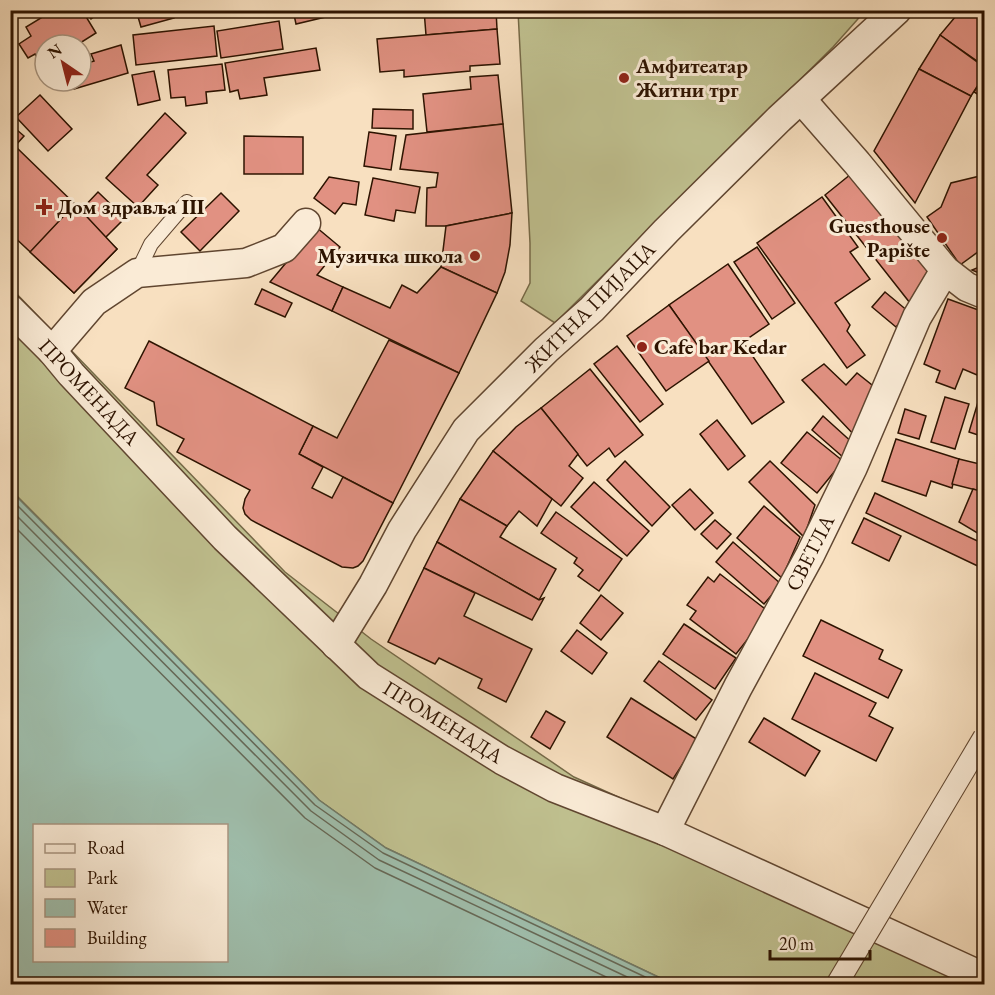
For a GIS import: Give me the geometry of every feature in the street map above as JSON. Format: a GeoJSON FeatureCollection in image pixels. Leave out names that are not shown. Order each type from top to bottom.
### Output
{"type":"FeatureCollection","features":[{"type":"Feature","properties":{"kind":"street","name":"ЖИТНА ПИЈАЦА"},"geometry":{"type":"LineString","coordinates":[[336,645],[373,585],[402,530],[466,430],[546,350],[592,309],[666,231],[801,99],[895,11]]}},
{"type":"Feature","properties":{"kind":"street"},"geometry":{"type":"LineString","coordinates":[[801,99],[945,270],[967,286],[984,294]]}},
{"type":"Feature","properties":{"kind":"street"},"geometry":{"type":"LineString","coordinates":[[52,351],[94,302],[137,273],[246,262],[284,248],[306,223]]}},
{"type":"Feature","properties":{"kind":"street","name":"СВЕТЛА"},"geometry":{"type":"LineString","coordinates":[[665,831],[854,467],[917,317],[945,270]]}},
{"type":"Feature","properties":{"kind":"street","name":"ПРОМЕНАДА"},"geometry":{"type":"LineString","coordinates":[[10,309],[52,351],[225,538],[369,676],[502,760],[555,788],[665,831],[984,977]]}},
{"type":"Feature","properties":{"kind":"street"},"geometry":{"type":"LineString","coordinates":[[837,984],[984,737]]}},
{"type":"Feature","properties":{"kind":"lane"},"geometry":{"type":"LineString","coordinates":[[137,273],[151,244],[187,202]]}},
{"type":"Feature","properties":{"kind":"green space"},"geometry":{"type":"Polygon","coordinates":[[[518,11],[865,11],[833,47],[555,323],[521,301],[530,283],[530,243],[518,11]]]}},
{"type":"Feature","properties":{"kind":"green space"},"geometry":{"type":"Polygon","coordinates":[[[10,287],[285,572],[371,639],[574,777],[848,901],[984,984],[673,984],[386,848],[319,800],[11,490],[10,287]]]}},
{"type":"Feature","properties":{"kind":"water"},"geometry":{"type":"Polygon","coordinates":[[[10,490],[319,800],[386,848],[673,984],[11,984],[10,490]]]}},
{"type":"Feature","properties":{"kind":"building"},"geometry":{"type":"Polygon","coordinates":[[[37,10],[82,10],[96,33],[93,35],[93,33],[33,33],[33,55],[28,58],[19,44],[31,36],[26,27],[41,18],[37,10]]]}},
{"type":"Feature","properties":{"kind":"building"},"geometry":{"type":"Polygon","coordinates":[[[85,10],[103,10],[91,19],[85,10]]]}},
{"type":"Feature","properties":{"kind":"building"},"geometry":{"type":"Polygon","coordinates":[[[136,10],[172,10],[174,18],[141,27],[136,10]]]}},
{"type":"Feature","properties":{"kind":"building"},"geometry":{"type":"Polygon","coordinates":[[[293,10],[355,10],[296,24],[293,10]]]}},
{"type":"Feature","properties":{"kind":"building"},"geometry":{"type":"Polygon","coordinates":[[[424,10],[496,10],[497,29],[426,35],[424,10]]]}},
{"type":"Feature","properties":{"kind":"building"},"geometry":{"type":"Polygon","coordinates":[[[961,10],[984,10],[984,55],[980,63],[940,35],[961,10]]]}},
{"type":"Feature","properties":{"kind":"building"},"geometry":{"type":"Polygon","coordinates":[[[279,21],[283,49],[221,58],[217,31],[279,21]]]}},
{"type":"Feature","properties":{"kind":"building"},"geometry":{"type":"Polygon","coordinates":[[[214,26],[217,56],[136,65],[133,35],[214,26]]]}},
{"type":"Feature","properties":{"kind":"building"},"geometry":{"type":"Polygon","coordinates":[[[497,29],[500,64],[470,66],[470,71],[404,77],[404,70],[380,72],[377,39],[497,29]]]}},
{"type":"Feature","properties":{"kind":"building"},"geometry":{"type":"Polygon","coordinates":[[[940,35],[984,67],[984,76],[971,96],[919,69],[940,35]]]}},
{"type":"Feature","properties":{"kind":"building"},"geometry":{"type":"Polygon","coordinates":[[[121,45],[128,73],[93,83],[93,53],[121,45]]]}},
{"type":"Feature","properties":{"kind":"building"},"geometry":{"type":"Polygon","coordinates":[[[316,48],[320,70],[264,78],[267,95],[240,99],[238,90],[230,92],[225,63],[316,48]]]}},
{"type":"Feature","properties":{"kind":"building"},"geometry":{"type":"Polygon","coordinates":[[[222,64],[225,90],[206,92],[207,103],[186,106],[185,97],[171,98],[168,70],[222,64]]]}},
{"type":"Feature","properties":{"kind":"building"},"geometry":{"type":"Polygon","coordinates":[[[919,69],[971,96],[915,203],[874,151],[919,69]]]}},
{"type":"Feature","properties":{"kind":"building"},"geometry":{"type":"Polygon","coordinates":[[[154,71],[160,100],[138,105],[132,75],[154,71]]]}},
{"type":"Feature","properties":{"kind":"building"},"geometry":{"type":"Polygon","coordinates":[[[498,75],[503,124],[427,132],[423,94],[471,89],[470,77],[498,75]]]}},
{"type":"Feature","properties":{"kind":"building"},"geometry":{"type":"Polygon","coordinates":[[[984,76],[984,98],[974,92],[984,76]]]}},
{"type":"Feature","properties":{"kind":"building"},"geometry":{"type":"Polygon","coordinates":[[[40,95],[72,129],[48,151],[16,117],[40,95]]]}},
{"type":"Feature","properties":{"kind":"building"},"geometry":{"type":"Polygon","coordinates":[[[373,109],[413,110],[413,129],[372,128],[373,109]]]}},
{"type":"Feature","properties":{"kind":"building"},"geometry":{"type":"Polygon","coordinates":[[[165,113],[186,133],[147,175],[158,185],[138,207],[106,178],[165,113]]]}},
{"type":"Feature","properties":{"kind":"building","name":"Дом здравља III"},"geometry":{"type":"Polygon","coordinates":[[[10,124],[24,136],[15,146],[81,210],[98,192],[125,218],[105,238],[117,249],[74,293],[10,233],[10,124]]]}},
{"type":"Feature","properties":{"kind":"building"},"geometry":{"type":"Polygon","coordinates":[[[503,124],[512,213],[446,226],[426,226],[427,188],[436,187],[438,173],[400,169],[406,135],[503,124]]]}},
{"type":"Feature","properties":{"kind":"building"},"geometry":{"type":"Polygon","coordinates":[[[369,132],[396,136],[391,170],[364,166],[369,132]]]}},
{"type":"Feature","properties":{"kind":"building"},"geometry":{"type":"Polygon","coordinates":[[[244,136],[303,137],[303,174],[244,174],[244,136]]]}},
{"type":"Feature","properties":{"kind":"building"},"geometry":{"type":"Polygon","coordinates":[[[856,170],[933,269],[914,308],[825,195],[856,170]]]}},
{"type":"Feature","properties":{"kind":"building"},"geometry":{"type":"Polygon","coordinates":[[[984,175],[984,253],[982,249],[960,265],[927,217],[941,207],[951,183],[984,175]]]}},
{"type":"Feature","properties":{"kind":"building"},"geometry":{"type":"Polygon","coordinates":[[[329,177],[359,182],[356,205],[343,203],[335,214],[314,198],[329,177]]]}},
{"type":"Feature","properties":{"kind":"building"},"geometry":{"type":"Polygon","coordinates":[[[373,178],[420,187],[415,213],[396,210],[394,221],[365,215],[373,178]]]}},
{"type":"Feature","properties":{"kind":"building"},"geometry":{"type":"Polygon","coordinates":[[[221,193],[239,211],[200,251],[181,232],[221,193]]]}},
{"type":"Feature","properties":{"kind":"building"},"geometry":{"type":"Polygon","coordinates":[[[822,197],[858,247],[850,252],[870,279],[835,303],[850,325],[847,331],[865,355],[847,368],[757,243],[822,197]]]}},
{"type":"Feature","properties":{"kind":"building"},"geometry":{"type":"Polygon","coordinates":[[[75,204],[117,249],[74,293],[30,252],[75,204]]]}},
{"type":"Feature","properties":{"kind":"building","name":"Музичка школа"},"geometry":{"type":"Polygon","coordinates":[[[512,213],[505,272],[497,293],[441,267],[446,226],[512,213]]]}},
{"type":"Feature","properties":{"kind":"building"},"geometry":{"type":"Polygon","coordinates":[[[316,227],[340,247],[317,275],[343,287],[332,311],[270,282],[316,227]]]}},
{"type":"Feature","properties":{"kind":"building"},"geometry":{"type":"Polygon","coordinates":[[[757,247],[795,303],[772,319],[734,262],[757,247]]]}},
{"type":"Feature","properties":{"kind":"building"},"geometry":{"type":"Polygon","coordinates":[[[728,264],[769,324],[743,342],[784,402],[752,424],[669,305],[728,264]]]}},
{"type":"Feature","properties":{"kind":"building"},"geometry":{"type":"Polygon","coordinates":[[[984,265],[984,275],[972,270],[984,265]]]}},
{"type":"Feature","properties":{"kind":"building"},"geometry":{"type":"Polygon","coordinates":[[[441,267],[497,293],[459,373],[332,311],[343,287],[390,308],[402,285],[417,293],[441,267]]]}},
{"type":"Feature","properties":{"kind":"building"},"geometry":{"type":"Polygon","coordinates":[[[262,289],[292,303],[285,317],[255,304],[262,289]]]}},
{"type":"Feature","properties":{"kind":"building"},"geometry":{"type":"Polygon","coordinates":[[[885,292],[909,312],[896,327],[872,307],[885,292]]]}},
{"type":"Feature","properties":{"kind":"building"},"geometry":{"type":"Polygon","coordinates":[[[948,299],[984,312],[984,354],[977,375],[963,369],[955,389],[936,382],[940,371],[924,364],[948,299]]]}},
{"type":"Feature","properties":{"kind":"building"},"geometry":{"type":"Polygon","coordinates":[[[669,305],[709,361],[666,391],[627,336],[669,305]]]}},
{"type":"Feature","properties":{"kind":"building"},"geometry":{"type":"Polygon","coordinates":[[[389,340],[459,373],[393,503],[299,454],[313,426],[337,438],[389,340]]]}},
{"type":"Feature","properties":{"kind":"building"},"geometry":{"type":"Polygon","coordinates":[[[149,341],[313,426],[299,454],[323,467],[312,488],[332,498],[343,477],[393,503],[363,561],[358,566],[342,567],[251,520],[243,508],[250,490],[177,452],[184,439],[157,425],[154,402],[125,388],[149,341]]]}},
{"type":"Feature","properties":{"kind":"building"},"geometry":{"type":"Polygon","coordinates":[[[617,346],[663,404],[640,422],[594,364],[617,346]]]}},
{"type":"Feature","properties":{"kind":"building"},"geometry":{"type":"Polygon","coordinates":[[[824,364],[846,385],[857,373],[877,389],[856,437],[802,380],[824,364]]]}},
{"type":"Feature","properties":{"kind":"building"},"geometry":{"type":"Polygon","coordinates":[[[590,369],[643,435],[615,457],[609,448],[587,466],[541,408],[590,369]]]}},
{"type":"Feature","properties":{"kind":"building"},"geometry":{"type":"Polygon","coordinates":[[[984,382],[984,437],[969,432],[984,382]]]}},
{"type":"Feature","properties":{"kind":"building"},"geometry":{"type":"Polygon","coordinates":[[[945,397],[969,404],[955,449],[931,442],[945,397]]]}},
{"type":"Feature","properties":{"kind":"building"},"geometry":{"type":"Polygon","coordinates":[[[541,408],[578,454],[569,466],[583,478],[561,506],[493,451],[516,427],[541,408]]]}},
{"type":"Feature","properties":{"kind":"building"},"geometry":{"type":"Polygon","coordinates":[[[905,409],[926,416],[919,439],[898,433],[905,409]]]}},
{"type":"Feature","properties":{"kind":"building"},"geometry":{"type":"Polygon","coordinates":[[[823,416],[855,445],[844,458],[812,430],[823,416]]]}},
{"type":"Feature","properties":{"kind":"building"},"geometry":{"type":"Polygon","coordinates":[[[717,420],[745,456],[728,470],[700,434],[717,420]]]}},
{"type":"Feature","properties":{"kind":"building"},"geometry":{"type":"Polygon","coordinates":[[[807,432],[843,461],[817,493],[781,463],[807,432]]]}},
{"type":"Feature","properties":{"kind":"building"},"geometry":{"type":"Polygon","coordinates":[[[896,439],[959,459],[952,488],[931,481],[926,496],[882,481],[896,439]]]}},
{"type":"Feature","properties":{"kind":"building"},"geometry":{"type":"Polygon","coordinates":[[[493,451],[552,499],[537,526],[519,511],[507,526],[460,499],[493,451]]]}},
{"type":"Feature","properties":{"kind":"building"},"geometry":{"type":"Polygon","coordinates":[[[959,459],[984,465],[984,492],[952,484],[959,459]]]}},
{"type":"Feature","properties":{"kind":"building"},"geometry":{"type":"Polygon","coordinates":[[[625,461],[670,507],[652,526],[607,480],[625,461]]]}},
{"type":"Feature","properties":{"kind":"building"},"geometry":{"type":"Polygon","coordinates":[[[770,461],[815,505],[804,537],[749,482],[770,461]]]}},
{"type":"Feature","properties":{"kind":"building"},"geometry":{"type":"Polygon","coordinates":[[[594,482],[649,531],[627,556],[571,507],[594,482]]]}},
{"type":"Feature","properties":{"kind":"building"},"geometry":{"type":"Polygon","coordinates":[[[690,489],[713,513],[695,530],[672,505],[690,489]]]}},
{"type":"Feature","properties":{"kind":"building"},"geometry":{"type":"Polygon","coordinates":[[[973,489],[984,492],[984,537],[959,522],[973,489]]]}},
{"type":"Feature","properties":{"kind":"building"},"geometry":{"type":"Polygon","coordinates":[[[875,493],[984,544],[984,569],[866,513],[875,493]]]}},
{"type":"Feature","properties":{"kind":"building"},"geometry":{"type":"Polygon","coordinates":[[[460,499],[507,526],[500,537],[556,569],[539,600],[437,542],[460,499]]]}},
{"type":"Feature","properties":{"kind":"building"},"geometry":{"type":"Polygon","coordinates":[[[764,506],[800,537],[782,578],[737,538],[764,506]]]}},
{"type":"Feature","properties":{"kind":"building"},"geometry":{"type":"Polygon","coordinates":[[[556,512],[622,559],[599,591],[578,576],[583,570],[574,563],[577,558],[541,533],[556,512]]]}},
{"type":"Feature","properties":{"kind":"building"},"geometry":{"type":"Polygon","coordinates":[[[864,518],[901,536],[889,561],[852,543],[864,518]]]}},
{"type":"Feature","properties":{"kind":"building"},"geometry":{"type":"Polygon","coordinates":[[[715,520],[731,534],[717,549],[701,534],[715,520]]]}},
{"type":"Feature","properties":{"kind":"building"},"geometry":{"type":"Polygon","coordinates":[[[437,542],[539,600],[544,598],[532,620],[424,568],[437,542]]]}},
{"type":"Feature","properties":{"kind":"building"},"geometry":{"type":"Polygon","coordinates":[[[733,542],[781,584],[764,604],[716,562],[733,542]]]}},
{"type":"Feature","properties":{"kind":"building"},"geometry":{"type":"Polygon","coordinates":[[[424,568],[475,593],[464,616],[532,649],[506,702],[478,688],[482,679],[439,658],[435,664],[388,642],[424,568]]]}},
{"type":"Feature","properties":{"kind":"building"},"geometry":{"type":"Polygon","coordinates":[[[720,574],[769,612],[736,654],[690,619],[696,611],[687,605],[708,577],[714,582],[720,574]]]}},
{"type":"Feature","properties":{"kind":"building"},"geometry":{"type":"Polygon","coordinates":[[[601,595],[623,613],[601,640],[580,623],[601,595]]]}},
{"type":"Feature","properties":{"kind":"building"},"geometry":{"type":"Polygon","coordinates":[[[821,620],[883,650],[879,659],[902,670],[888,698],[803,656],[821,620]]]}},
{"type":"Feature","properties":{"kind":"building"},"geometry":{"type":"Polygon","coordinates":[[[684,624],[736,658],[715,689],[663,654],[684,624]]]}},
{"type":"Feature","properties":{"kind":"building"},"geometry":{"type":"Polygon","coordinates":[[[577,630],[607,653],[592,674],[561,651],[577,630]]]}},
{"type":"Feature","properties":{"kind":"building"},"geometry":{"type":"Polygon","coordinates":[[[659,661],[712,700],[696,720],[644,681],[659,661]]]}},
{"type":"Feature","properties":{"kind":"building"},"geometry":{"type":"Polygon","coordinates":[[[815,673],[876,703],[869,716],[893,728],[876,761],[792,719],[815,673]]]}},
{"type":"Feature","properties":{"kind":"building"},"geometry":{"type":"Polygon","coordinates":[[[631,698],[698,740],[673,779],[607,737],[631,698]]]}},
{"type":"Feature","properties":{"kind":"building"},"geometry":{"type":"Polygon","coordinates":[[[546,711],[565,722],[550,749],[531,737],[546,711]]]}},
{"type":"Feature","properties":{"kind":"building"},"geometry":{"type":"Polygon","coordinates":[[[764,718],[820,751],[805,776],[749,742],[764,718]]]}},
{"type":"Feature","properties":{"kind":"place","name":"Амфитеатар Житни трг"},"geometry":{"type":"Point","coordinates":[624,78]}},
{"type":"Feature","properties":{"kind":"place","name":"Дом здравља III"},"geometry":{"type":"Point","coordinates":[44,207]}},
{"type":"Feature","properties":{"kind":"place","name":"Guesthouse Papište"},"geometry":{"type":"Point","coordinates":[942,238]}},
{"type":"Feature","properties":{"kind":"place","name":"Музичка школа"},"geometry":{"type":"Point","coordinates":[475,256]}},
{"type":"Feature","properties":{"kind":"place","name":"Cafe bar Kedar"},"geometry":{"type":"Point","coordinates":[642,347]}}]}
